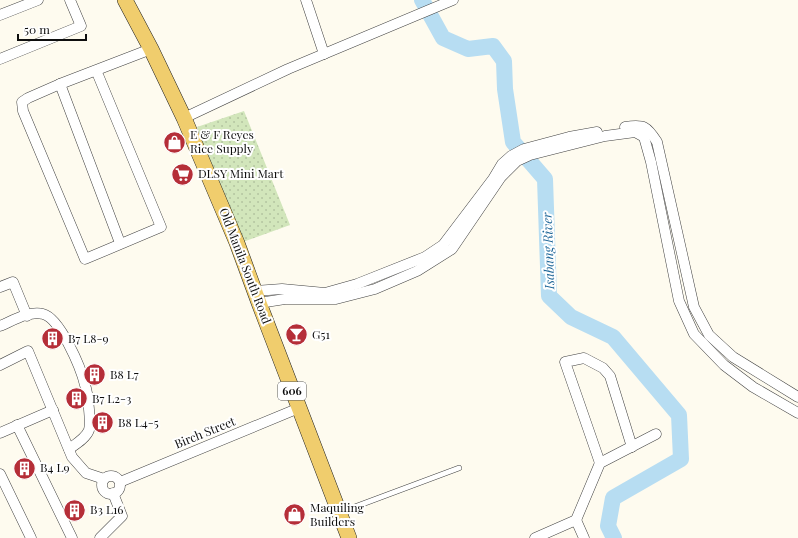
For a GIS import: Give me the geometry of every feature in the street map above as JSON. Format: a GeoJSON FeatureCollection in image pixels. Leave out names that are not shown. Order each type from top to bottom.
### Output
{"type":"FeatureCollection","features":[{"type":"Feature","properties":{"kind":"main road","name":"Old Manila South Road"},"geometry":{"type":"LineString","coordinates":[[125,0],[151,49],[184,118],[237,243],[349,538]]}},
{"type":"Feature","properties":{"kind":"street"},"geometry":{"type":"LineString","coordinates":[[0,16],[38,0]]}},
{"type":"Feature","properties":{"kind":"street"},"geometry":{"type":"LineString","coordinates":[[0,59],[81,26],[70,0]]}},
{"type":"Feature","properties":{"kind":"street"},"geometry":{"type":"LineString","coordinates":[[306,0],[324,54]]}},
{"type":"Feature","properties":{"kind":"street"},"geometry":{"type":"LineString","coordinates":[[184,118],[288,69],[453,0]]}},
{"type":"Feature","properties":{"kind":"street"},"geometry":{"type":"LineString","coordinates":[[96,70],[160,227],[85,259],[23,112],[22,102],[60,84],[96,70],[151,49]]}},
{"type":"Feature","properties":{"kind":"street"},"geometry":{"type":"LineString","coordinates":[[60,84],[120,243]]}},
{"type":"Feature","properties":{"kind":"street"},"geometry":{"type":"LineString","coordinates":[[257,297],[336,300],[375,289],[416,271],[452,249],[514,158],[569,137],[639,125],[650,130],[657,142],[694,308],[710,335],[733,357],[798,397]]}},
{"type":"Feature","properties":{"kind":"street"},"geometry":{"type":"LineString","coordinates":[[527,152],[605,136],[635,132],[644,137],[651,162],[679,301],[694,334],[724,365],[753,387],[798,413]]}},
{"type":"Feature","properties":{"kind":"street"},"geometry":{"type":"LineString","coordinates":[[666,233],[678,232]]}},
{"type":"Feature","properties":{"kind":"street"},"geometry":{"type":"LineString","coordinates":[[0,288],[13,282],[27,316]]}},
{"type":"Feature","properties":{"kind":"street"},"geometry":{"type":"LineString","coordinates":[[0,326],[37,313],[45,314],[52,318],[59,326],[73,354],[86,386],[90,422],[89,430],[85,436],[69,449]]}},
{"type":"Feature","properties":{"kind":"street"},"geometry":{"type":"LineString","coordinates":[[0,365],[28,351],[72,457],[86,472],[104,479]]}},
{"type":"Feature","properties":{"kind":"street"},"geometry":{"type":"LineString","coordinates":[[600,463],[564,362],[584,358],[603,368],[610,376],[632,446]]}},
{"type":"Feature","properties":{"kind":"street"},"geometry":{"type":"LineString","coordinates":[[742,378],[750,367]]}},
{"type":"Feature","properties":{"kind":"street","name":"Birch Street"},"geometry":{"type":"LineString","coordinates":[[120,482],[299,408]]}},
{"type":"Feature","properties":{"kind":"street"},"geometry":{"type":"LineString","coordinates":[[0,433],[53,410]]}},
{"type":"Feature","properties":{"kind":"street"},"geometry":{"type":"LineString","coordinates":[[17,425],[72,538]]}},
{"type":"Feature","properties":{"kind":"street"},"geometry":{"type":"LineString","coordinates":[[535,538],[576,520],[600,463],[656,434]]}},
{"type":"Feature","properties":{"kind":"street"},"geometry":{"type":"LineString","coordinates":[[0,474],[31,538]]}},
{"type":"Feature","properties":{"kind":"street"},"geometry":{"type":"LineString","coordinates":[[109,476],[118,479],[120,482],[118,490],[113,493],[106,492],[102,483],[104,479],[109,476]]}},
{"type":"Feature","properties":{"kind":"street"},"geometry":{"type":"LineString","coordinates":[[100,538],[122,516],[113,493]]}},
{"type":"Feature","properties":{"kind":"street"},"geometry":{"type":"LineString","coordinates":[[576,520],[584,538]]}},
{"type":"Feature","properties":{"kind":"lane"},"geometry":{"type":"LineString","coordinates":[[340,513],[459,468]]}},
{"type":"Feature","properties":{"kind":"green space"},"geometry":{"type":"Polygon","coordinates":[[[244,111],[290,225],[240,243],[197,127],[244,111]]]}},
{"type":"Feature","properties":{"kind":"waterway","name":"Isabang River"},"geometry":{"type":"LineString","coordinates":[[422,0],[443,38],[468,49],[493,46],[504,61],[505,89],[513,142],[545,179],[549,296],[571,317],[613,337],[679,415],[681,459],[613,498],[608,526],[614,538]]}},
{"type":"Feature","properties":{"kind":"place","name":"E & F Reyes Rice Supply"},"geometry":{"type":"Point","coordinates":[174,142]}},
{"type":"Feature","properties":{"kind":"place","name":"DLSY Mini Mart"},"geometry":{"type":"Point","coordinates":[183,174]}},
{"type":"Feature","properties":{"kind":"place","name":"G51"},"geometry":{"type":"Point","coordinates":[297,335]}},
{"type":"Feature","properties":{"kind":"place","name":"B7 L8-9"},"geometry":{"type":"Point","coordinates":[52,339]}},
{"type":"Feature","properties":{"kind":"place","name":"B8 L7"},"geometry":{"type":"Point","coordinates":[95,375]}},
{"type":"Feature","properties":{"kind":"place","name":"B7 L2-3"},"geometry":{"type":"Point","coordinates":[76,399]}},
{"type":"Feature","properties":{"kind":"place","name":"B8 L4-5"},"geometry":{"type":"Point","coordinates":[103,423]}},
{"type":"Feature","properties":{"kind":"place","name":"B4 L9"},"geometry":{"type":"Point","coordinates":[24,468]}},
{"type":"Feature","properties":{"kind":"place","name":"B3 L16"},"geometry":{"type":"Point","coordinates":[74,510]}},
{"type":"Feature","properties":{"kind":"place","name":"Maquiling Builders"},"geometry":{"type":"Point","coordinates":[295,515]}}]}
